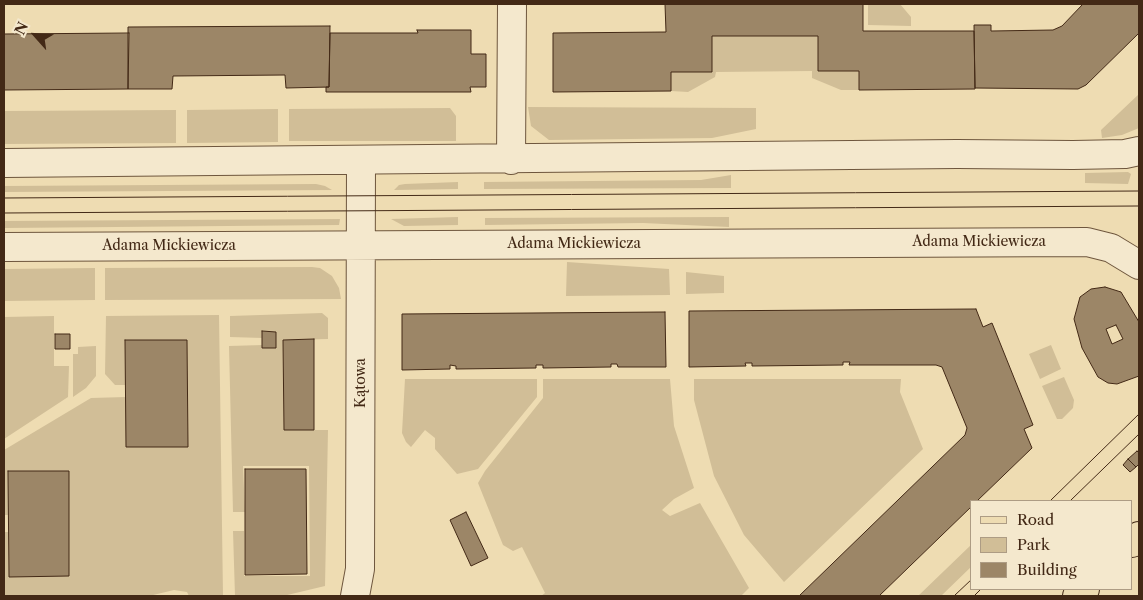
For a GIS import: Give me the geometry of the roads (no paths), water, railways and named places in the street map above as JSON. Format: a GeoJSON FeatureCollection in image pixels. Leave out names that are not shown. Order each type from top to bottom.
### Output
{"type":"FeatureCollection","features":[{"type":"Feature","properties":{"kind":"street"},"geometry":{"type":"LineString","coordinates":[[511,160],[512,4]]}},
{"type":"Feature","properties":{"kind":"street"},"geometry":{"type":"LineString","coordinates":[[4,164],[957,154],[1083,155],[1125,154],[1139,151]]}},
{"type":"Feature","properties":{"kind":"street","name":"Kątowa"},"geometry":{"type":"LineString","coordinates":[[360,161],[360,560],[362,593]]}},
{"type":"Feature","properties":{"kind":"street","name":"Adama Mickiewicza"},"geometry":{"type":"LineString","coordinates":[[4,247],[1087,242],[1111,248],[1139,265]]}},
{"type":"Feature","properties":{"kind":"tram line"},"geometry":{"type":"LineString","coordinates":[[4,198],[1139,191]]}},
{"type":"Feature","properties":{"kind":"tram line"},"geometry":{"type":"LineString","coordinates":[[4,213],[1139,206]]}},
{"type":"Feature","properties":{"kind":"tram line"},"geometry":{"type":"LineString","coordinates":[[1051,500],[1139,414]]}},
{"type":"Feature","properties":{"kind":"tram line"},"geometry":{"type":"LineString","coordinates":[[1071,500],[1139,434]]}},
{"type":"Feature","properties":{"kind":"tram line"},"geometry":{"type":"LineString","coordinates":[[954,596],[970,581]]}},
{"type":"Feature","properties":{"kind":"tram line"},"geometry":{"type":"LineString","coordinates":[[974,596],[980,590]]}}]}
